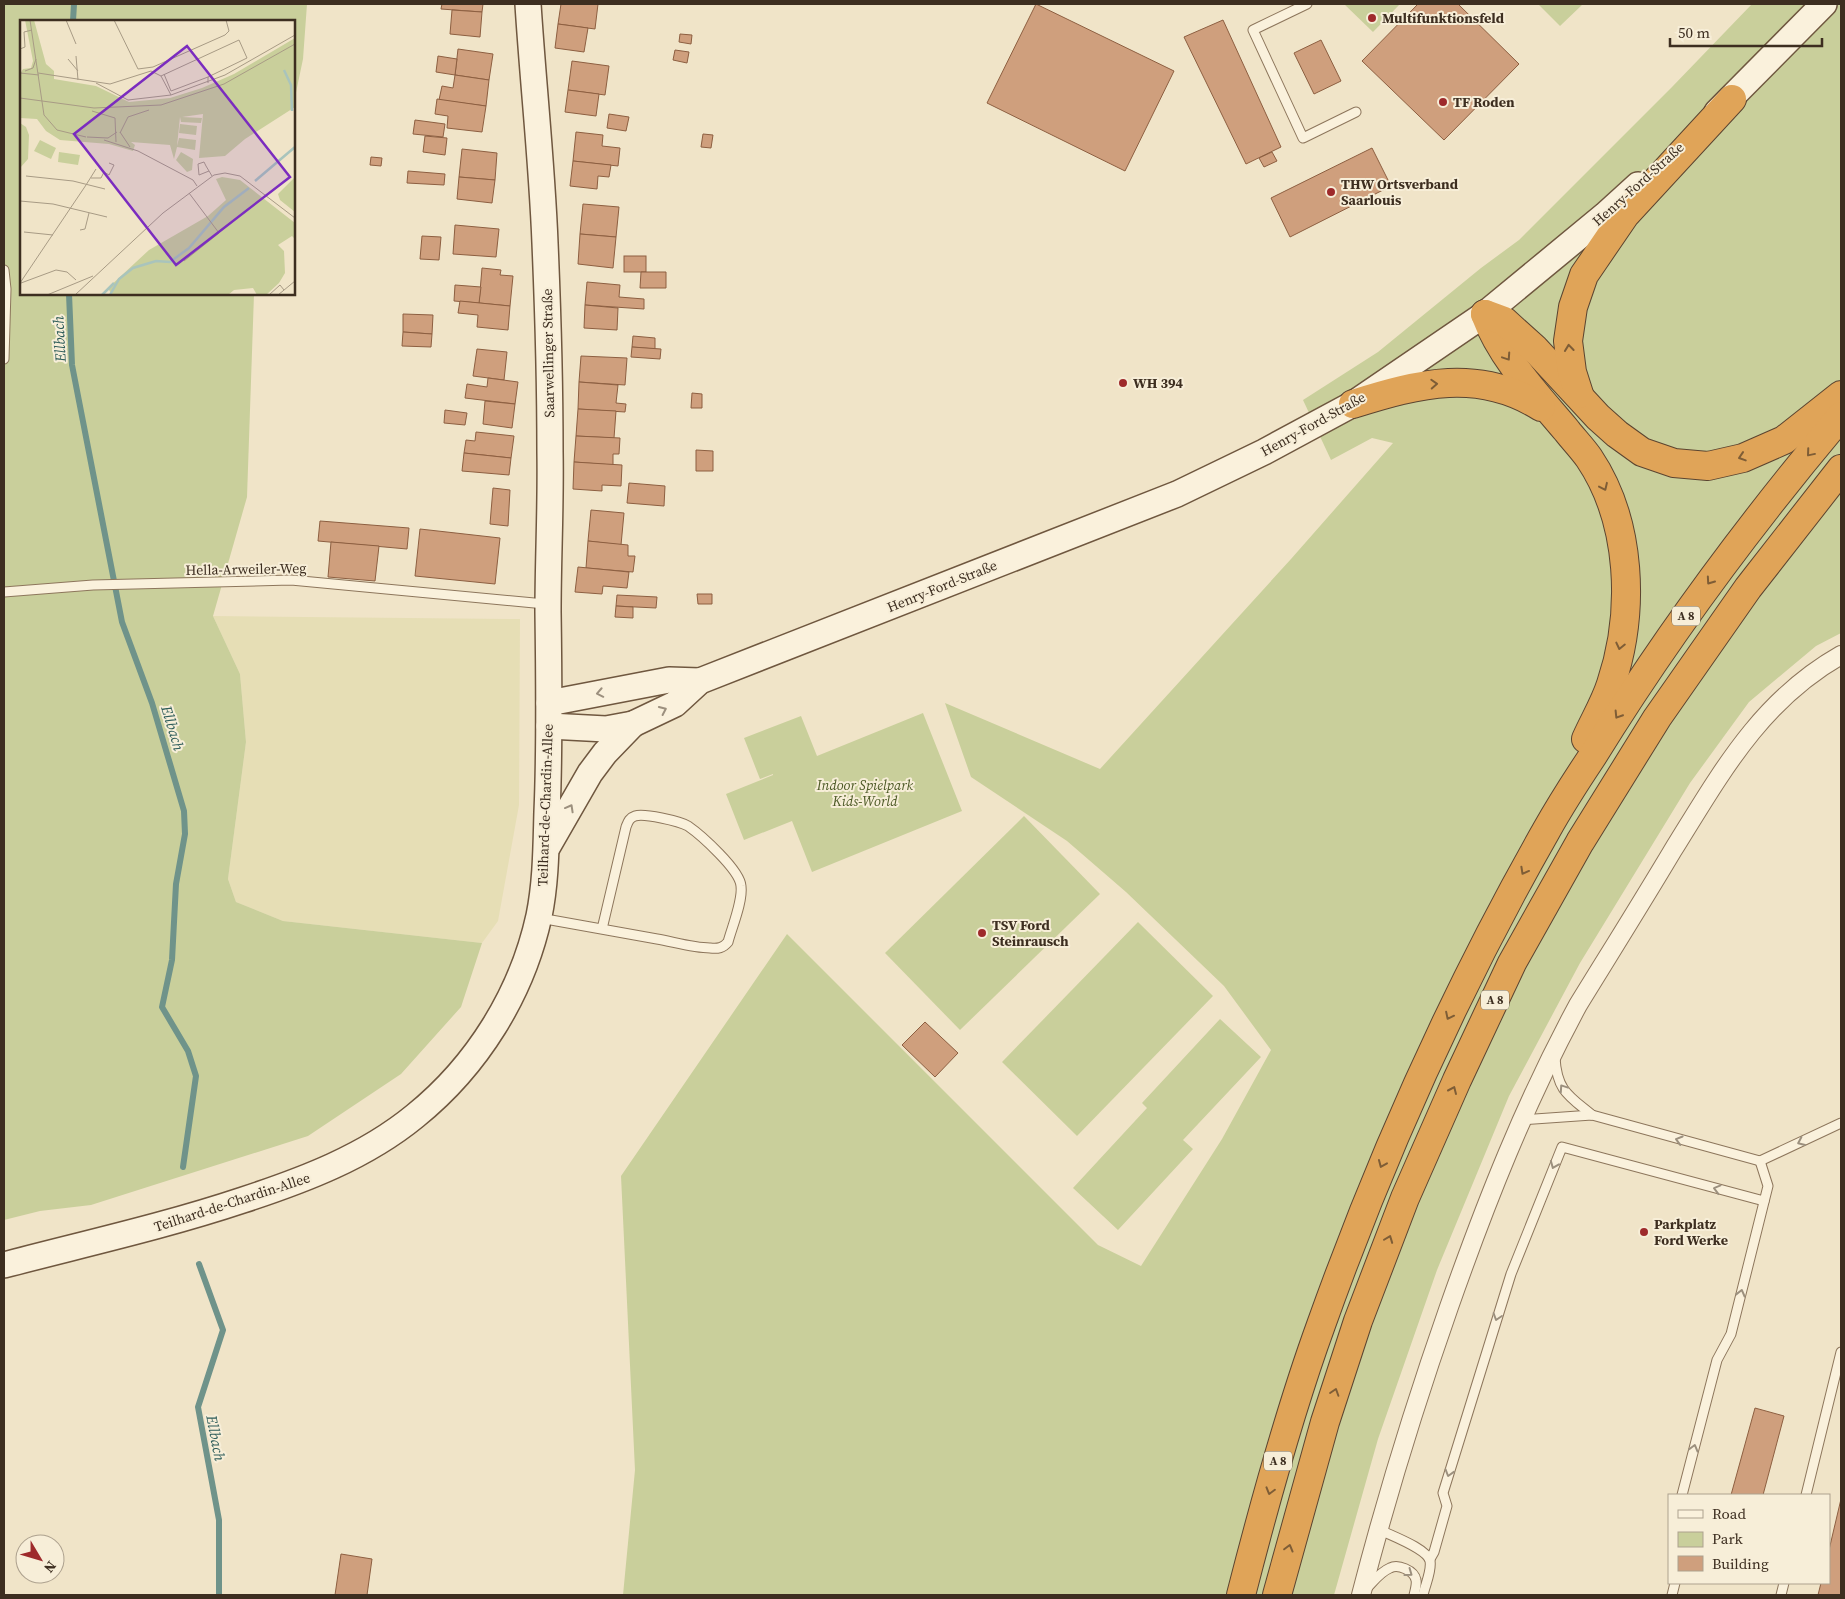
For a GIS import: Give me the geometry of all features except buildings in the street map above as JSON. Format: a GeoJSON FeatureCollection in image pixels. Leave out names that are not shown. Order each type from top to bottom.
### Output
{"type":"FeatureCollection","features":[{"type":"Feature","properties":{"kind":"highway"},"geometry":{"type":"LineString","coordinates":[[1580,396],[1572,372],[1568,341],[1573,307],[1584,275],[1625,215],[1732,98]]}},
{"type":"Feature","properties":{"kind":"highway"},"geometry":{"type":"LineString","coordinates":[[1485,314],[1504,321],[1535,350],[1604,422],[1642,452],[1674,463],[1708,466],[1743,458],[1784,440],[1841,395]]}},
{"type":"Feature","properties":{"kind":"highway"},"geometry":{"type":"LineString","coordinates":[[1485,314],[1492,334],[1511,363],[1589,458],[1606,491],[1622,537],[1627,590],[1622,640],[1611,684],[1547,829]]}},
{"type":"Feature","properties":{"kind":"highway"},"geometry":{"type":"LineString","coordinates":[[1353,404],[1424,384],[1481,384],[1490,385],[1522,396],[1553,415]]}},
{"type":"Feature","properties":{"kind":"highway","name":"A 8"},"geometry":{"type":"LineString","coordinates":[[1241,1595],[1257,1532],[1320,1327],[1374,1185],[1423,1069],[1483,946],[1547,829],[1626,702],[1721,566],[1841,416]]}},
{"type":"Feature","properties":{"kind":"highway","name":"A 8"},"geometry":{"type":"LineString","coordinates":[[1277,1595],[1325,1422],[1358,1320],[1405,1198],[1457,1080],[1512,963],[1580,842],[1656,718],[1748,588],[1841,469]]}},
{"type":"Feature","properties":{"kind":"street","name":"Saarwellinger Straße"},"geometry":{"type":"LineString","coordinates":[[528,4],[545,240],[550,454],[549,715]]}},
{"type":"Feature","properties":{"kind":"street","name":"Henry-Ford-Straße"},"geometry":{"type":"LineString","coordinates":[[549,715],[606,729],[633,724],[675,704],[700,681],[1177,494],[1264,452],[1353,404],[1485,314],[1605,215],[1732,98],[1824,4]]}},
{"type":"Feature","properties":{"kind":"street"},"geometry":{"type":"LineString","coordinates":[[1361,1595],[1378,1530],[1429,1364],[1473,1239],[1521,1120],[1554,1049],[1578,1005],[1739,747],[1774,705],[1818,669],[1841,655]]}},
{"type":"Feature","properties":{"kind":"street","name":"Henry-Ford-Straße"},"geometry":{"type":"LineString","coordinates":[[549,715],[669,680],[700,681]]}},
{"type":"Feature","properties":{"kind":"street","name":"Teilhard-de-Chardin-Allee"},"geometry":{"type":"LineString","coordinates":[[4,1265],[156,1227],[285,1186],[345,1161],[382,1140],[414,1118],[443,1091],[471,1060],[495,1026],[516,984],[529,952],[544,882],[549,715]]}},
{"type":"Feature","properties":{"kind":"street"},"geometry":{"type":"LineString","coordinates":[[546,851],[590,773],[605,753],[633,724]]}},
{"type":"Feature","properties":{"kind":"lane"},"geometry":{"type":"LineString","coordinates":[[1307,4],[1253,30],[1303,138],[1356,112]]}},
{"type":"Feature","properties":{"kind":"lane"},"geometry":{"type":"LineString","coordinates":[[4,270],[6,289],[4,360]]}},
{"type":"Feature","properties":{"kind":"lane","name":"Hella-Arweiler-Weg"},"geometry":{"type":"LineString","coordinates":[[4,592],[93,585],[291,580],[548,604]]}},
{"type":"Feature","properties":{"kind":"lane"},"geometry":{"type":"LineString","coordinates":[[538,917],[602,929],[707,948],[722,947],[728,942],[740,899],[740,880],[735,872],[687,825],[642,815],[634,816],[626,827],[602,929]]}},
{"type":"Feature","properties":{"kind":"lane"},"geometry":{"type":"LineString","coordinates":[[1554,1049],[1556,1074],[1561,1087],[1592,1115]]}},
{"type":"Feature","properties":{"kind":"lane"},"geometry":{"type":"LineString","coordinates":[[1521,1120],[1592,1115],[1760,1161],[1841,1123]]}},
{"type":"Feature","properties":{"kind":"lane"},"geometry":{"type":"LineString","coordinates":[[1423,1595],[1430,1567],[1430,1559],[1434,1552],[1447,1506],[1443,1493],[1497,1318],[1527,1232],[1562,1147],[1764,1201]]}},
{"type":"Feature","properties":{"kind":"lane"},"geometry":{"type":"LineString","coordinates":[[1682,1494],[1717,1360],[1731,1334],[1768,1186],[1760,1161]]}},
{"type":"Feature","properties":{"kind":"lane"},"geometry":{"type":"LineString","coordinates":[[1806,1494],[1841,1352]]}},
{"type":"Feature","properties":{"kind":"lane"},"geometry":{"type":"LineString","coordinates":[[1378,1530],[1416,1547],[1430,1559]]}},
{"type":"Feature","properties":{"kind":"lane"},"geometry":{"type":"LineString","coordinates":[[1361,1595],[1381,1574],[1391,1567],[1398,1566],[1415,1576],[1417,1581],[1414,1595]]}},
{"type":"Feature","properties":{"kind":"shaded area"},"geometry":{"type":"Polygon","coordinates":[[[213,616],[520,619],[519,805],[498,921],[482,943],[283,921],[236,902],[228,879],[246,742],[240,674],[213,616]]]}},
{"type":"Feature","properties":{"kind":"green space"},"geometry":{"type":"Polygon","coordinates":[[[4,4],[307,4],[303,59],[295,97],[295,20],[20,20],[20,295],[254,295],[247,497],[213,616],[240,674],[246,742],[228,879],[236,902],[283,921],[482,943],[461,1007],[401,1074],[308,1136],[91,1205],[40,1211],[4,1220],[4,4]]]}},
{"type":"Feature","properties":{"kind":"green space","name":"Multifunktionsfeld"},"geometry":{"type":"Polygon","coordinates":[[[1344,4],[1400,4],[1373,32],[1344,4]]]}},
{"type":"Feature","properties":{"kind":"green space"},"geometry":{"type":"Polygon","coordinates":[[[1538,4],[1583,4],[1560,26],[1538,4]]]}},
{"type":"Feature","properties":{"kind":"green space"},"geometry":{"type":"Polygon","coordinates":[[[1752,4],[1841,4],[1841,633],[1816,646],[1749,702],[1690,783],[1580,963],[1509,1096],[1437,1270],[1378,1439],[1334,1595],[623,1595],[635,1470],[621,1176],[787,934],[1098,1245],[1141,1266],[1222,1139],[1271,1050],[1224,986],[1126,892],[1067,841],[971,777],[945,703],[1100,769],[1291,559],[1393,443],[1372,438],[1331,460],[1303,400],[1378,352],[1481,268],[1519,240],[1752,4]]]}},
{"type":"Feature","properties":{"kind":"green space","name":"Indoor Spielpark Kids-World"},"geometry":{"type":"Polygon","coordinates":[[[923,713],[962,811],[812,872],[792,821],[744,840],[726,794],[773,774],[760,779],[744,738],[801,716],[817,756],[923,713]]]}},
{"type":"Feature","properties":{"kind":"green space","name":"TSV Ford Steinrausch"},"geometry":{"type":"Polygon","coordinates":[[[1024,816],[1100,894],[960,1030],[885,953],[1024,816]]]}},
{"type":"Feature","properties":{"kind":"green space"},"geometry":{"type":"Polygon","coordinates":[[[1138,922],[1213,996],[1077,1136],[1002,1062],[1138,922]]]}},
{"type":"Feature","properties":{"kind":"green space"},"geometry":{"type":"Polygon","coordinates":[[[1220,1019],[1261,1057],[1183,1140],[1193,1149],[1118,1230],[1073,1188],[1147,1108],[1142,1103],[1220,1019]]]}},
{"type":"Feature","properties":{"kind":"waterway","name":"Ellbach"},"geometry":{"type":"LineString","coordinates":[[73,20],[74,4]]}},
{"type":"Feature","properties":{"kind":"waterway","name":"Ellbach"},"geometry":{"type":"LineString","coordinates":[[69,295],[72,365],[122,622],[152,703],[184,811],[185,834],[176,884],[172,960],[162,1007],[188,1051],[196,1076],[183,1167]]}},
{"type":"Feature","properties":{"kind":"waterway","name":"Ellbach"},"geometry":{"type":"LineString","coordinates":[[199,1264],[223,1330],[198,1407],[219,1520],[219,1595]]}},
{"type":"Feature","properties":{"kind":"place","name":"Multifunktionsfeld"},"geometry":{"type":"Point","coordinates":[1372,18]}},
{"type":"Feature","properties":{"kind":"place","name":"TF Roden"},"geometry":{"type":"Point","coordinates":[1443,102]}},
{"type":"Feature","properties":{"kind":"place","name":"THW Ortsverband Saarlouis"},"geometry":{"type":"Point","coordinates":[1331,192]}},
{"type":"Feature","properties":{"kind":"place","name":"WH 394"},"geometry":{"type":"Point","coordinates":[1123,383]}},
{"type":"Feature","properties":{"kind":"place","name":"TSV Ford Steinrausch"},"geometry":{"type":"Point","coordinates":[982,933]}},
{"type":"Feature","properties":{"kind":"place","name":"Parkplatz Ford Werke"},"geometry":{"type":"Point","coordinates":[1644,1232]}}]}
